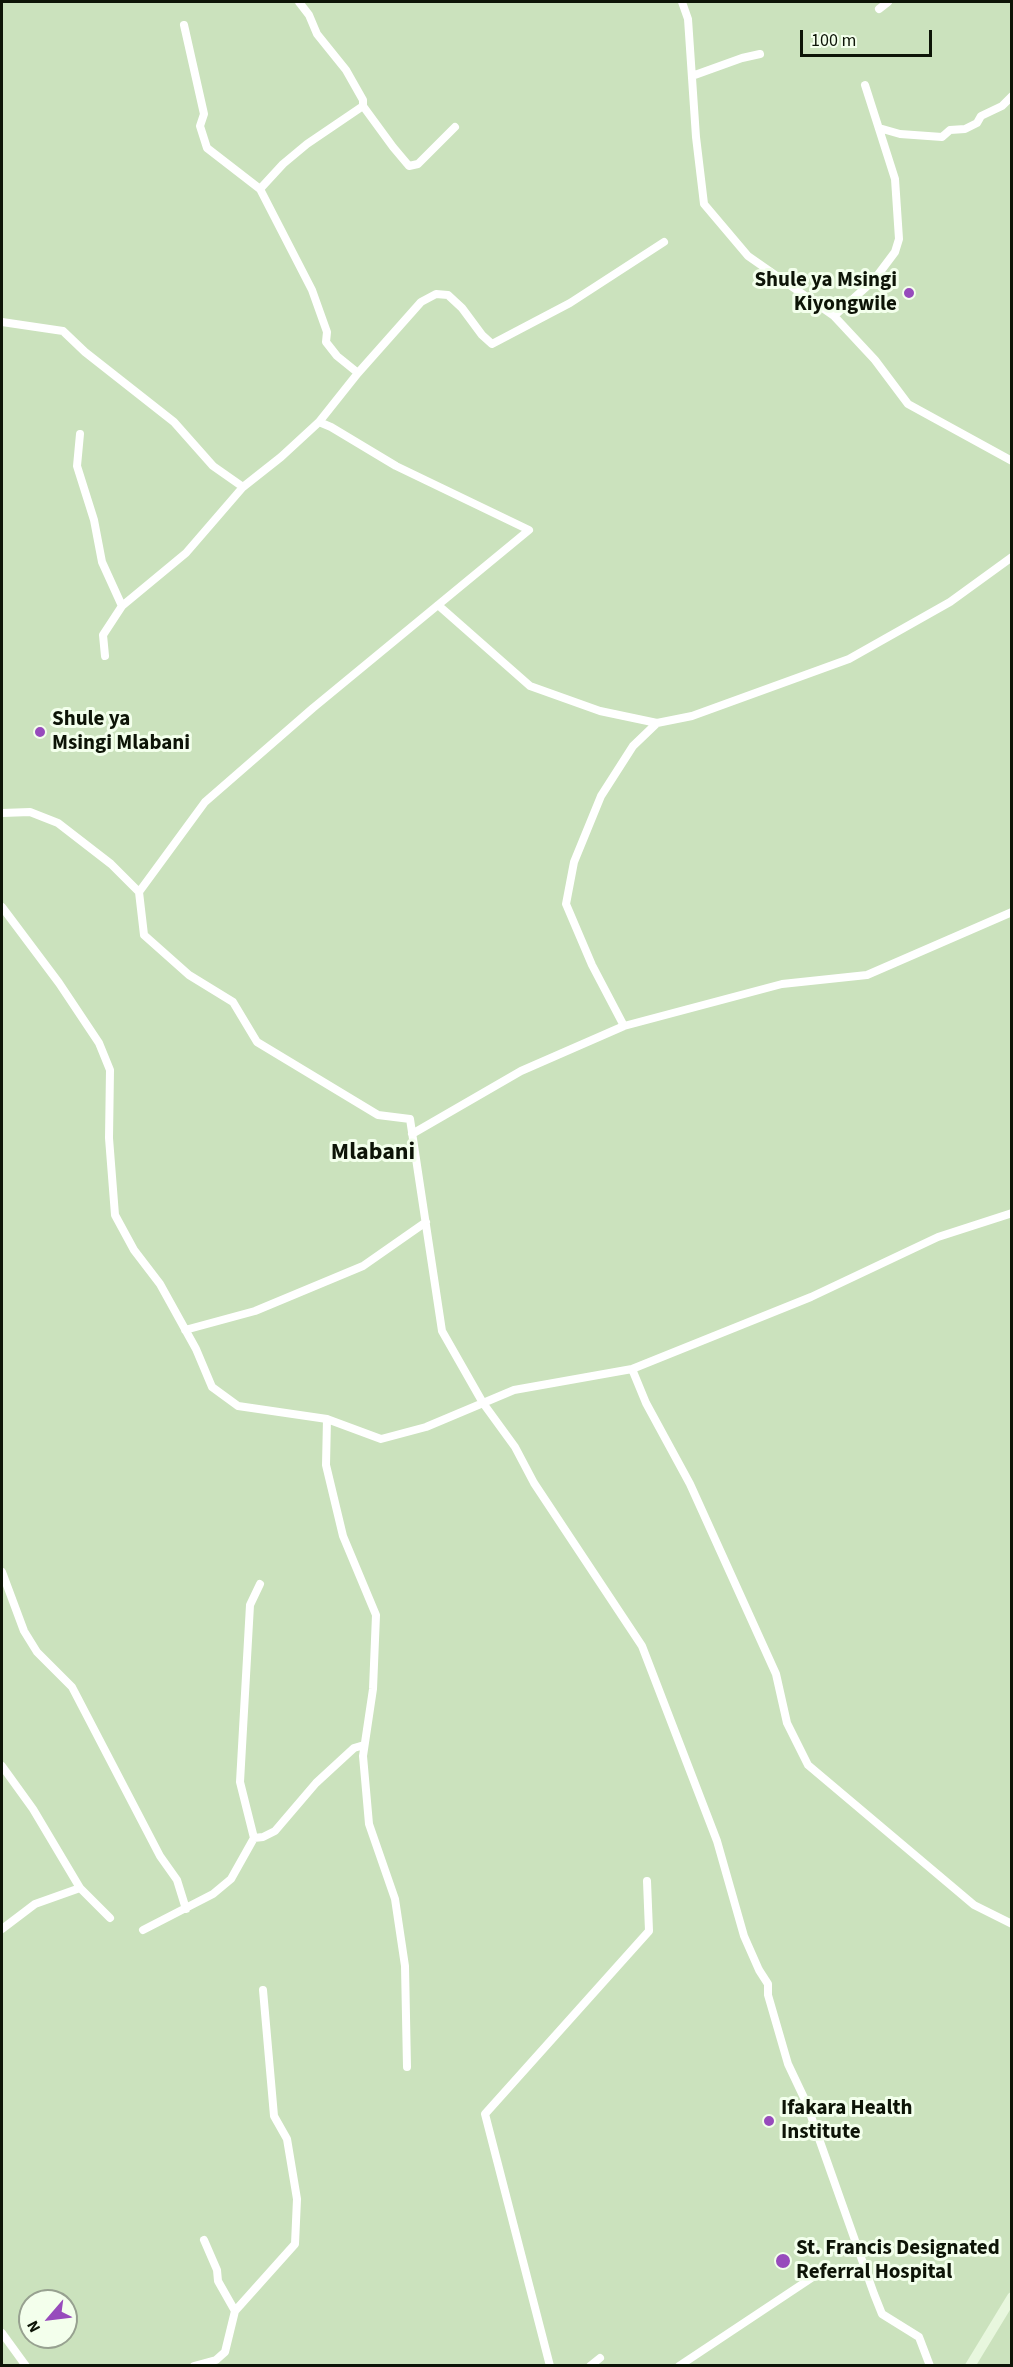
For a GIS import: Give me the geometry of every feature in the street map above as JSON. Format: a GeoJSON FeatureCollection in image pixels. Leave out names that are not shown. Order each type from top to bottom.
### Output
{"type":"FeatureCollection","features":[{"type":"Feature","properties":{"kind":"main road"},"geometry":{"type":"LineString","coordinates":[[970,2366],[1008,2311],[1011,2297]]}},
{"type":"Feature","properties":{"kind":"street"},"geometry":{"type":"LineString","coordinates":[[299,2],[309,15],[317,34],[346,70],[363,100],[363,106],[409,166],[418,164],[455,127]]}},
{"type":"Feature","properties":{"kind":"street"},"geometry":{"type":"LineString","coordinates":[[682,2],[688,19],[696,137],[704,204],[748,256],[834,316],[874,360],[908,404],[1011,461]]}},
{"type":"Feature","properties":{"kind":"street"},"geometry":{"type":"LineString","coordinates":[[879,9],[888,2]]}},
{"type":"Feature","properties":{"kind":"street"},"geometry":{"type":"LineString","coordinates":[[184,25],[204,114],[200,126],[207,148],[260,189],[312,290],[327,332],[326,342],[337,356],[358,373]]}},
{"type":"Feature","properties":{"kind":"street"},"geometry":{"type":"LineString","coordinates":[[692,76],[760,54]]}},
{"type":"Feature","properties":{"kind":"street"},"geometry":{"type":"LineString","coordinates":[[834,316],[874,280],[895,252],[899,239],[895,179],[865,85]]}},
{"type":"Feature","properties":{"kind":"street"},"geometry":{"type":"LineString","coordinates":[[879,128],[900,134],[942,137],[950,130],[965,129],[977,123],[981,116],[1002,106],[1011,96]]}},
{"type":"Feature","properties":{"kind":"street"},"geometry":{"type":"LineString","coordinates":[[260,189],[283,164],[307,144],[363,106]]}},
{"type":"Feature","properties":{"kind":"street"},"geometry":{"type":"LineString","coordinates":[[105,656],[103,634],[122,606],[186,553],[243,487],[281,457],[319,422],[358,373],[421,302],[436,294],[448,295],[492,344],[570,303],[664,242]]}},
{"type":"Feature","properties":{"kind":"street"},"geometry":{"type":"LineString","coordinates":[[2,322],[63,331],[84,352],[174,422],[213,466],[243,487]]}},
{"type":"Feature","properties":{"kind":"street"},"geometry":{"type":"LineString","coordinates":[[139,892],[205,802],[314,708],[529,530],[396,466],[319,422]]}},
{"type":"Feature","properties":{"kind":"street"},"geometry":{"type":"LineString","coordinates":[[80,435],[77,466],[94,520],[102,562],[122,606]]}},
{"type":"Feature","properties":{"kind":"street"},"geometry":{"type":"LineString","coordinates":[[438,605],[530,686],[600,711],[657,723],[692,716],[849,659],[950,602],[1011,557]]}},
{"type":"Feature","properties":{"kind":"street"},"geometry":{"type":"LineString","coordinates":[[624,1026],[592,965],[566,904],[574,862],[601,796],[633,746],[657,723]]}},
{"type":"Feature","properties":{"kind":"street"},"geometry":{"type":"LineString","coordinates":[[2,813],[30,812],[58,823],[111,864],[139,892],[144,935],[189,975],[233,1002],[257,1042],[378,1115],[410,1119],[442,1331],[483,1403],[514,1447],[534,1483],[642,1646],[717,1841],[744,1936],[768,1984],[768,1995],[788,2064],[806,2102],[873,2294],[882,2314],[919,2337],[930,2366]]}},
{"type":"Feature","properties":{"kind":"street"},"geometry":{"type":"LineString","coordinates":[[2,907],[59,983],[99,1043],[110,1070],[109,1138],[115,1215],[134,1250],[159,1284],[185,1330],[212,1387],[238,1406],[327,1419],[381,1439],[426,1427],[514,1390],[632,1369],[811,1297],[938,1237],[1011,1213]]}},
{"type":"Feature","properties":{"kind":"street"},"geometry":{"type":"LineString","coordinates":[[412,1134],[521,1071],[624,1026],[782,984],[867,975],[1011,912]]}},
{"type":"Feature","properties":{"kind":"street"},"geometry":{"type":"LineString","coordinates":[[185,1330],[255,1311],[363,1266],[426,1222]]}},
{"type":"Feature","properties":{"kind":"street"},"geometry":{"type":"LineString","coordinates":[[632,1369],[646,1403],[690,1484],[776,1674],[787,1723],[808,1765],[974,1905],[1011,1924]]}},
{"type":"Feature","properties":{"kind":"street"},"geometry":{"type":"LineString","coordinates":[[327,1419],[326,1465],[343,1536],[376,1615],[373,1689],[363,1756],[369,1824],[395,1899],[405,1966],[407,2067]]}},
{"type":"Feature","properties":{"kind":"street"},"geometry":{"type":"LineString","coordinates":[[2,1572],[24,1631],[37,1652],[72,1687],[160,1856],[177,1880],[186,1909]]}},
{"type":"Feature","properties":{"kind":"street"},"geometry":{"type":"LineString","coordinates":[[143,1930],[213,1894],[231,1879],[254,1838],[240,1782],[250,1605],[260,1584]]}},
{"type":"Feature","properties":{"kind":"street"},"geometry":{"type":"LineString","coordinates":[[254,1838],[275,1831],[316,1783],[354,1748],[364,1745]]}},
{"type":"Feature","properties":{"kind":"street"},"geometry":{"type":"LineString","coordinates":[[2,1766],[33,1809],[80,1888],[110,1918]]}},
{"type":"Feature","properties":{"kind":"street"},"geometry":{"type":"LineString","coordinates":[[550,2366],[485,2114],[650,1931],[647,1881]]}},
{"type":"Feature","properties":{"kind":"street"},"geometry":{"type":"LineString","coordinates":[[2,1929],[35,1904],[80,1888]]}},
{"type":"Feature","properties":{"kind":"street"},"geometry":{"type":"LineString","coordinates":[[194,2366],[216,2360],[225,2352],[235,2311],[295,2244],[297,2199],[287,2139],[274,2116],[263,1990]]}},
{"type":"Feature","properties":{"kind":"street"},"geometry":{"type":"LineString","coordinates":[[204,2240],[217,2270],[218,2281],[235,2311]]}},
{"type":"Feature","properties":{"kind":"street"},"geometry":{"type":"LineString","coordinates":[[679,2366],[825,2269]]}},
{"type":"Feature","properties":{"kind":"street"},"geometry":{"type":"LineString","coordinates":[[2,2334],[26,2366]]}},
{"type":"Feature","properties":{"kind":"street"},"geometry":{"type":"LineString","coordinates":[[590,2366],[600,2358]]}},
{"type":"Feature","properties":{"kind":"place","name":"Shule ya Msingi Kiyongwile"},"geometry":{"type":"Point","coordinates":[909,293]}},
{"type":"Feature","properties":{"kind":"place","name":"Shule ya Msingi Mlabani"},"geometry":{"type":"Point","coordinates":[40,732]}},
{"type":"Feature","properties":{"kind":"place","name":"Ifakara Health Institute"},"geometry":{"type":"Point","coordinates":[769,2121]}},
{"type":"Feature","properties":{"kind":"place","name":"St. Francis Designated Referral Hospital"},"geometry":{"type":"Point","coordinates":[783,2261]}},
{"type":"Feature","properties":{"kind":"district","name":"Mlabani"},"geometry":{"type":"Point","coordinates":[373,1154]}}]}
